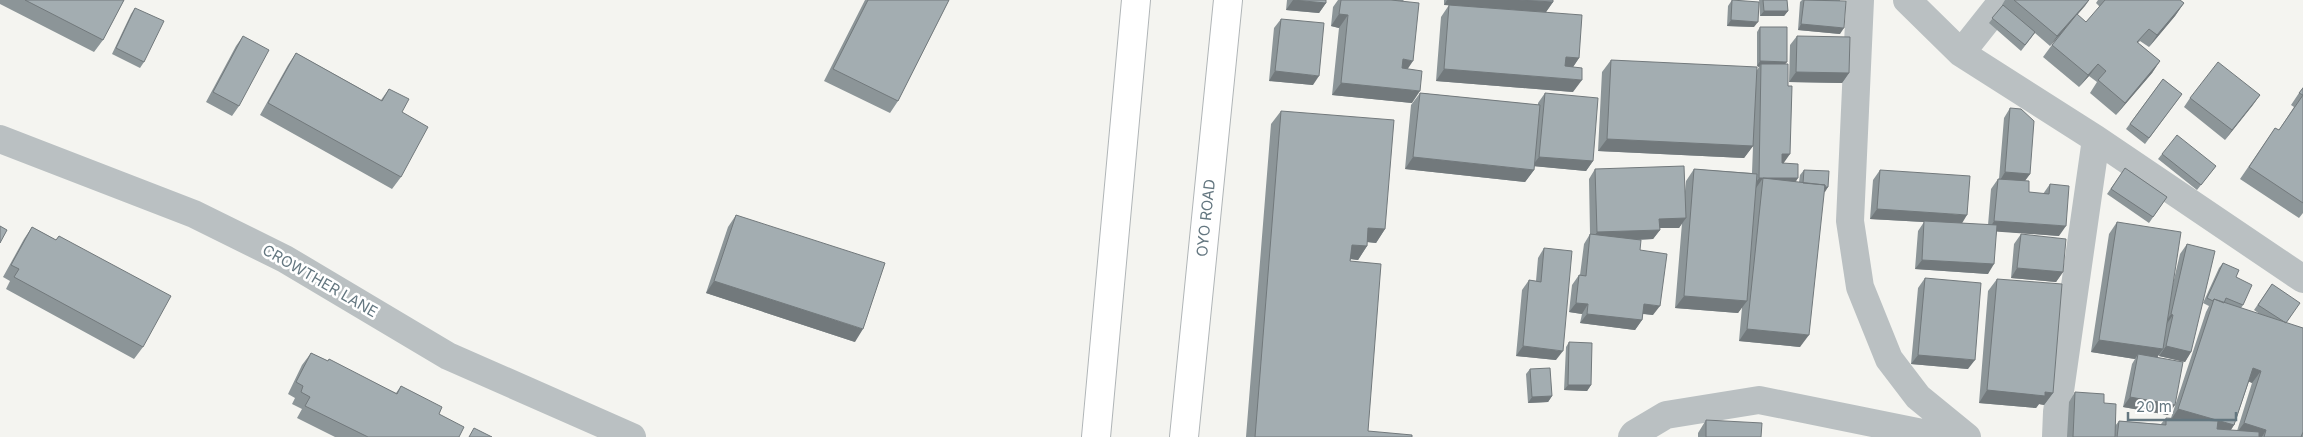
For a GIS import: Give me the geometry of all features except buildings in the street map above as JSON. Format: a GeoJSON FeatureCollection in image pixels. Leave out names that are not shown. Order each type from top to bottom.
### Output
{"type":"FeatureCollection","features":[{"type":"Feature","properties":{"kind":"highway"},"geometry":{"type":"LineString","coordinates":[[1096,437],[1136,0]]}},
{"type":"Feature","properties":{"kind":"highway","name":"OYO ROAD"},"geometry":{"type":"LineString","coordinates":[[1184,437],[1228,0]]}},
{"type":"Feature","properties":{"kind":"street"},"geometry":{"type":"LineString","coordinates":[[1860,0],[1850,221],[1860,287],[1889,359],[1918,397],[1967,437]]}},
{"type":"Feature","properties":{"kind":"street"},"geometry":{"type":"LineString","coordinates":[[1906,0],[1961,53],[2096,139],[2303,279]]}},
{"type":"Feature","properties":{"kind":"street"},"geometry":{"type":"LineString","coordinates":[[1961,53],[2003,0]]}},
{"type":"Feature","properties":{"kind":"street","name":"CROWTHER LANE"},"geometry":{"type":"LineString","coordinates":[[0,139],[194,214],[285,259],[448,356],[632,437]]}},
{"type":"Feature","properties":{"kind":"street"},"geometry":{"type":"LineString","coordinates":[[2056,437],[2057,412],[2096,139]]}},
{"type":"Feature","properties":{"kind":"street"},"geometry":{"type":"LineString","coordinates":[[1632,437],[1666,415],[1759,400],[1942,437]]}}]}
